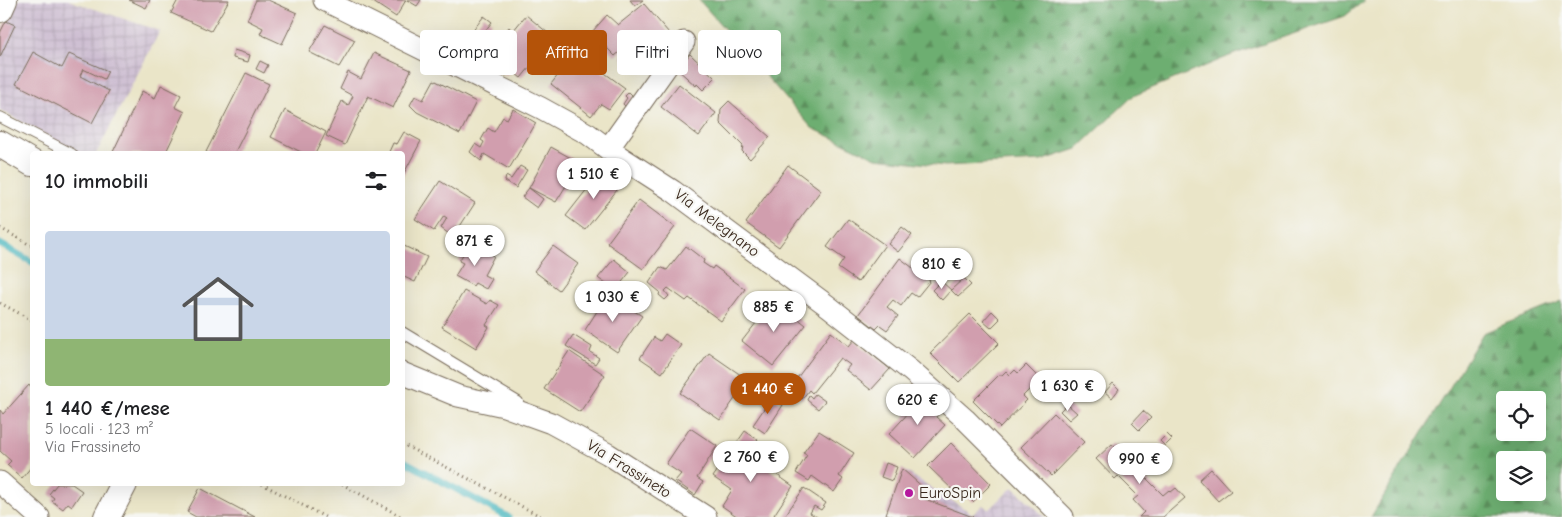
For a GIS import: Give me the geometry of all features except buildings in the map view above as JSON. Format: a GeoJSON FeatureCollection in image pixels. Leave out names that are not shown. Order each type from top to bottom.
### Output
{"type":"FeatureCollection","features":[{"type":"Feature","properties":{"kind":"street"},"geometry":{"type":"LineString","coordinates":[[0,9],[4,0]]}},
{"type":"Feature","properties":{"kind":"street","name":"Via Melegnano"},"geometry":{"type":"LineString","coordinates":[[324,0],[534,103],[588,134],[608,149],[645,171],[704,213],[911,371],[965,419],[1063,517]]}},
{"type":"Feature","properties":{"kind":"street"},"geometry":{"type":"LineString","coordinates":[[608,149],[661,75]]}},
{"type":"Feature","properties":{"kind":"street"},"geometry":{"type":"LineString","coordinates":[[0,144],[30,162]]}},
{"type":"Feature","properties":{"kind":"street","name":"Via Frassineto"},"geometry":{"type":"LineString","coordinates":[[405,374],[444,391],[504,406],[551,423],[608,454],[706,517]]}},
{"type":"Feature","properties":{"kind":"street"},"geometry":{"type":"LineString","coordinates":[[0,482],[39,517]]}},
{"type":"Feature","properties":{"kind":"street"},"geometry":{"type":"LineString","coordinates":[[107,517],[123,486]]}},
{"type":"Feature","properties":{"kind":"lane"},"geometry":{"type":"LineString","coordinates":[[0,117],[66,151]]}},
{"type":"Feature","properties":{"kind":"lane","name":"Via Frassineto"},"geometry":{"type":"LineString","coordinates":[[405,334],[551,423]]}},
{"type":"Feature","properties":{"kind":"path"},"geometry":{"type":"LineString","coordinates":[[0,228],[30,245]]}},
{"type":"Feature","properties":{"kind":"path"},"geometry":{"type":"LineString","coordinates":[[0,304],[30,319]]}},
{"type":"Feature","properties":{"kind":"path"},"geometry":{"type":"LineString","coordinates":[[405,446],[542,517]]}},
{"type":"Feature","properties":{"kind":"path"},"geometry":{"type":"LineString","coordinates":[[266,486],[325,517]]}},
{"type":"Feature","properties":{"kind":"path"},"geometry":{"type":"LineString","coordinates":[[346,486],[402,517]]}},
{"type":"Feature","properties":{"kind":"shaded area"},"geometry":{"type":"Polygon","coordinates":[[[18,0],[68,0],[160,31],[98,151],[75,151],[0,110],[0,33],[18,0]]]}},
{"type":"Feature","properties":{"kind":"shaded area"},"geometry":{"type":"Polygon","coordinates":[[[902,469],[973,514],[983,505],[989,510],[1013,487],[1045,517],[894,517],[886,514],[902,469]]]}},
{"type":"Feature","properties":{"kind":"green space"},"geometry":{"type":"Polygon","coordinates":[[[699,0],[1365,0],[1345,16],[1232,55],[1133,96],[1077,149],[1041,161],[945,166],[876,158],[812,128],[765,75],[781,75],[781,30],[725,30],[699,0]]]}},
{"type":"Feature","properties":{"kind":"green space"},"geometry":{"type":"Polygon","coordinates":[[[1562,301],[1562,517],[1371,517],[1483,333],[1562,301]]]}},
{"type":"Feature","properties":{"kind":"waterway"},"geometry":{"type":"LineString","coordinates":[[0,244],[30,261]]}},
{"type":"Feature","properties":{"kind":"waterway"},"geometry":{"type":"LineString","coordinates":[[405,462],[508,517]]}},
{"type":"Feature","properties":{"kind":"place","name":"EuroSpin"},"geometry":{"type":"Point","coordinates":[909,493]}}]}
